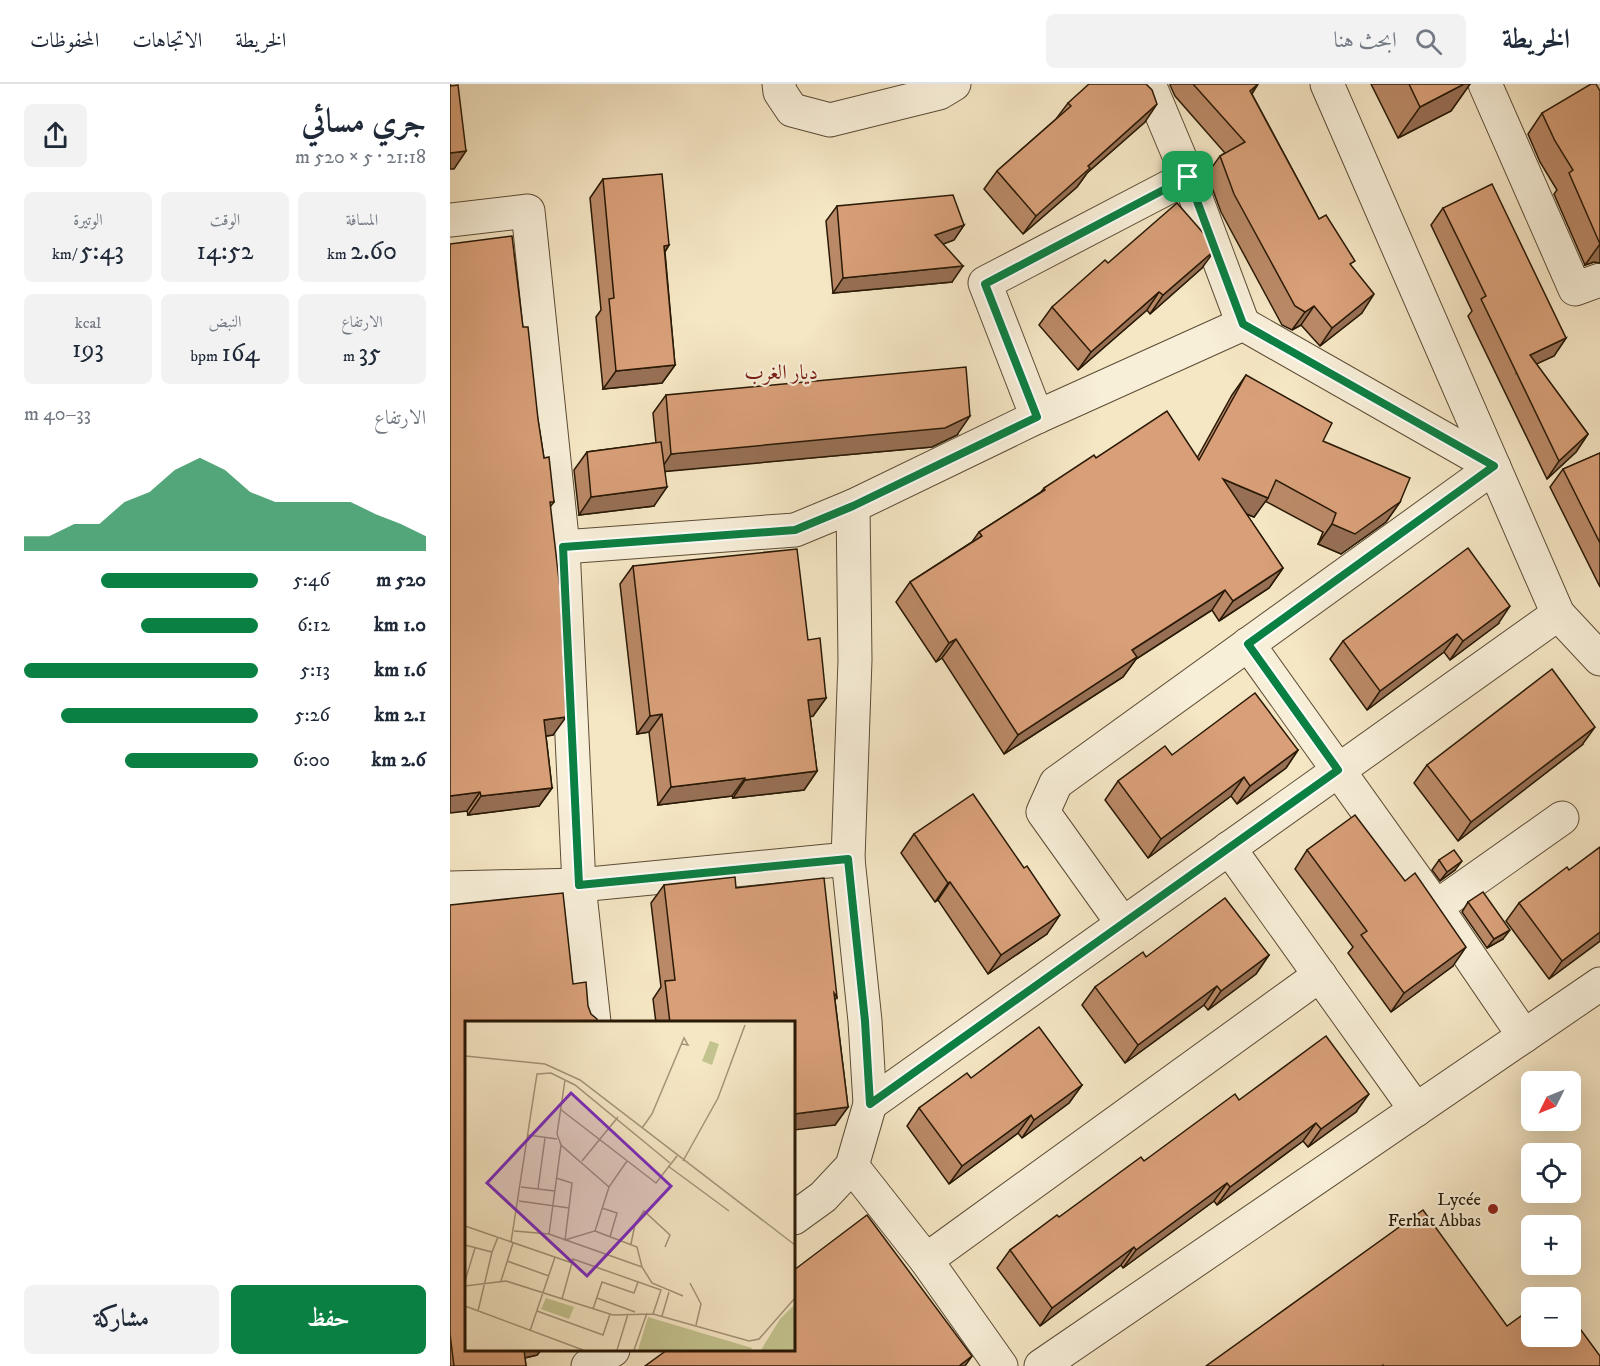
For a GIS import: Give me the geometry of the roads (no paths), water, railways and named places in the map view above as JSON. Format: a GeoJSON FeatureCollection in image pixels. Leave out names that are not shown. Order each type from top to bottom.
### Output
{"type":"FeatureCollection","features":[{"type":"Feature","properties":{"kind":"street"},"geometry":{"type":"LineString","coordinates":[[779,84],[780,92],[792,110],[830,120],[939,93],[954,84]]}},
{"type":"Feature","properties":{"kind":"street"},"geometry":{"type":"LineString","coordinates":[[1149,84],[1188,177],[1243,324],[1494,466]]}},
{"type":"Feature","properties":{"kind":"street"},"geometry":{"type":"LineString","coordinates":[[1327,84],[1558,614],[1600,659]]}},
{"type":"Feature","properties":{"kind":"street"},"geometry":{"type":"LineString","coordinates":[[1485,84],[1575,289],[1600,280]]}},
{"type":"Feature","properties":{"kind":"street"},"geometry":{"type":"LineString","coordinates":[[1037,417],[985,284],[1188,177]]}},
{"type":"Feature","properties":{"kind":"street"},"geometry":{"type":"LineString","coordinates":[[450,220],[528,211],[563,547],[579,885],[594,1021]]}},
{"type":"Feature","properties":{"kind":"street"},"geometry":{"type":"LineString","coordinates":[[563,547],[795,530],[853,506],[1037,417],[1243,324]]}},
{"type":"Feature","properties":{"kind":"street"},"geometry":{"type":"LineString","coordinates":[[1124,924],[1043,812],[1056,783],[1494,466]]}},
{"type":"Feature","properties":{"kind":"street"},"geometry":{"type":"LineString","coordinates":[[795,1217],[823,1197],[852,1166],[870,1104],[865,1021],[848,859],[855,660],[853,506]]}},
{"type":"Feature","properties":{"kind":"street"},"geometry":{"type":"LineString","coordinates":[[870,1104],[1558,614]]}},
{"type":"Feature","properties":{"kind":"street"},"geometry":{"type":"LineString","coordinates":[[1248,644],[1436,907],[1524,1036]]}},
{"type":"Feature","properties":{"kind":"street"},"geometry":{"type":"LineString","coordinates":[[1436,907],[1562,818]]}},
{"type":"Feature","properties":{"kind":"street"},"geometry":{"type":"LineString","coordinates":[[1229,848],[1416,1110]]}},
{"type":"Feature","properties":{"kind":"street"},"geometry":{"type":"LineString","coordinates":[[450,888],[579,885],[848,859]]}},
{"type":"Feature","properties":{"kind":"street"},"geometry":{"type":"LineString","coordinates":[[926,1260],[1320,975]]}},
{"type":"Feature","properties":{"kind":"street"},"geometry":{"type":"LineString","coordinates":[[1041,1366],[1600,984]]}},
{"type":"Feature","properties":{"kind":"street"},"geometry":{"type":"LineString","coordinates":[[852,1166],[926,1260],[1001,1366]]}},
{"type":"Feature","properties":{"kind":"street"},"geometry":{"type":"LineString","coordinates":[[588,1366],[611,1351]]}},
{"type":"Feature","properties":{"kind":"place","name":"Lycée Ferhat Abbas"},"geometry":{"type":"Point","coordinates":[1493,1209]}},
{"type":"Feature","properties":{"kind":"district","name":"ديار الغرب"},"geometry":{"type":"Point","coordinates":[781,372]}}]}
